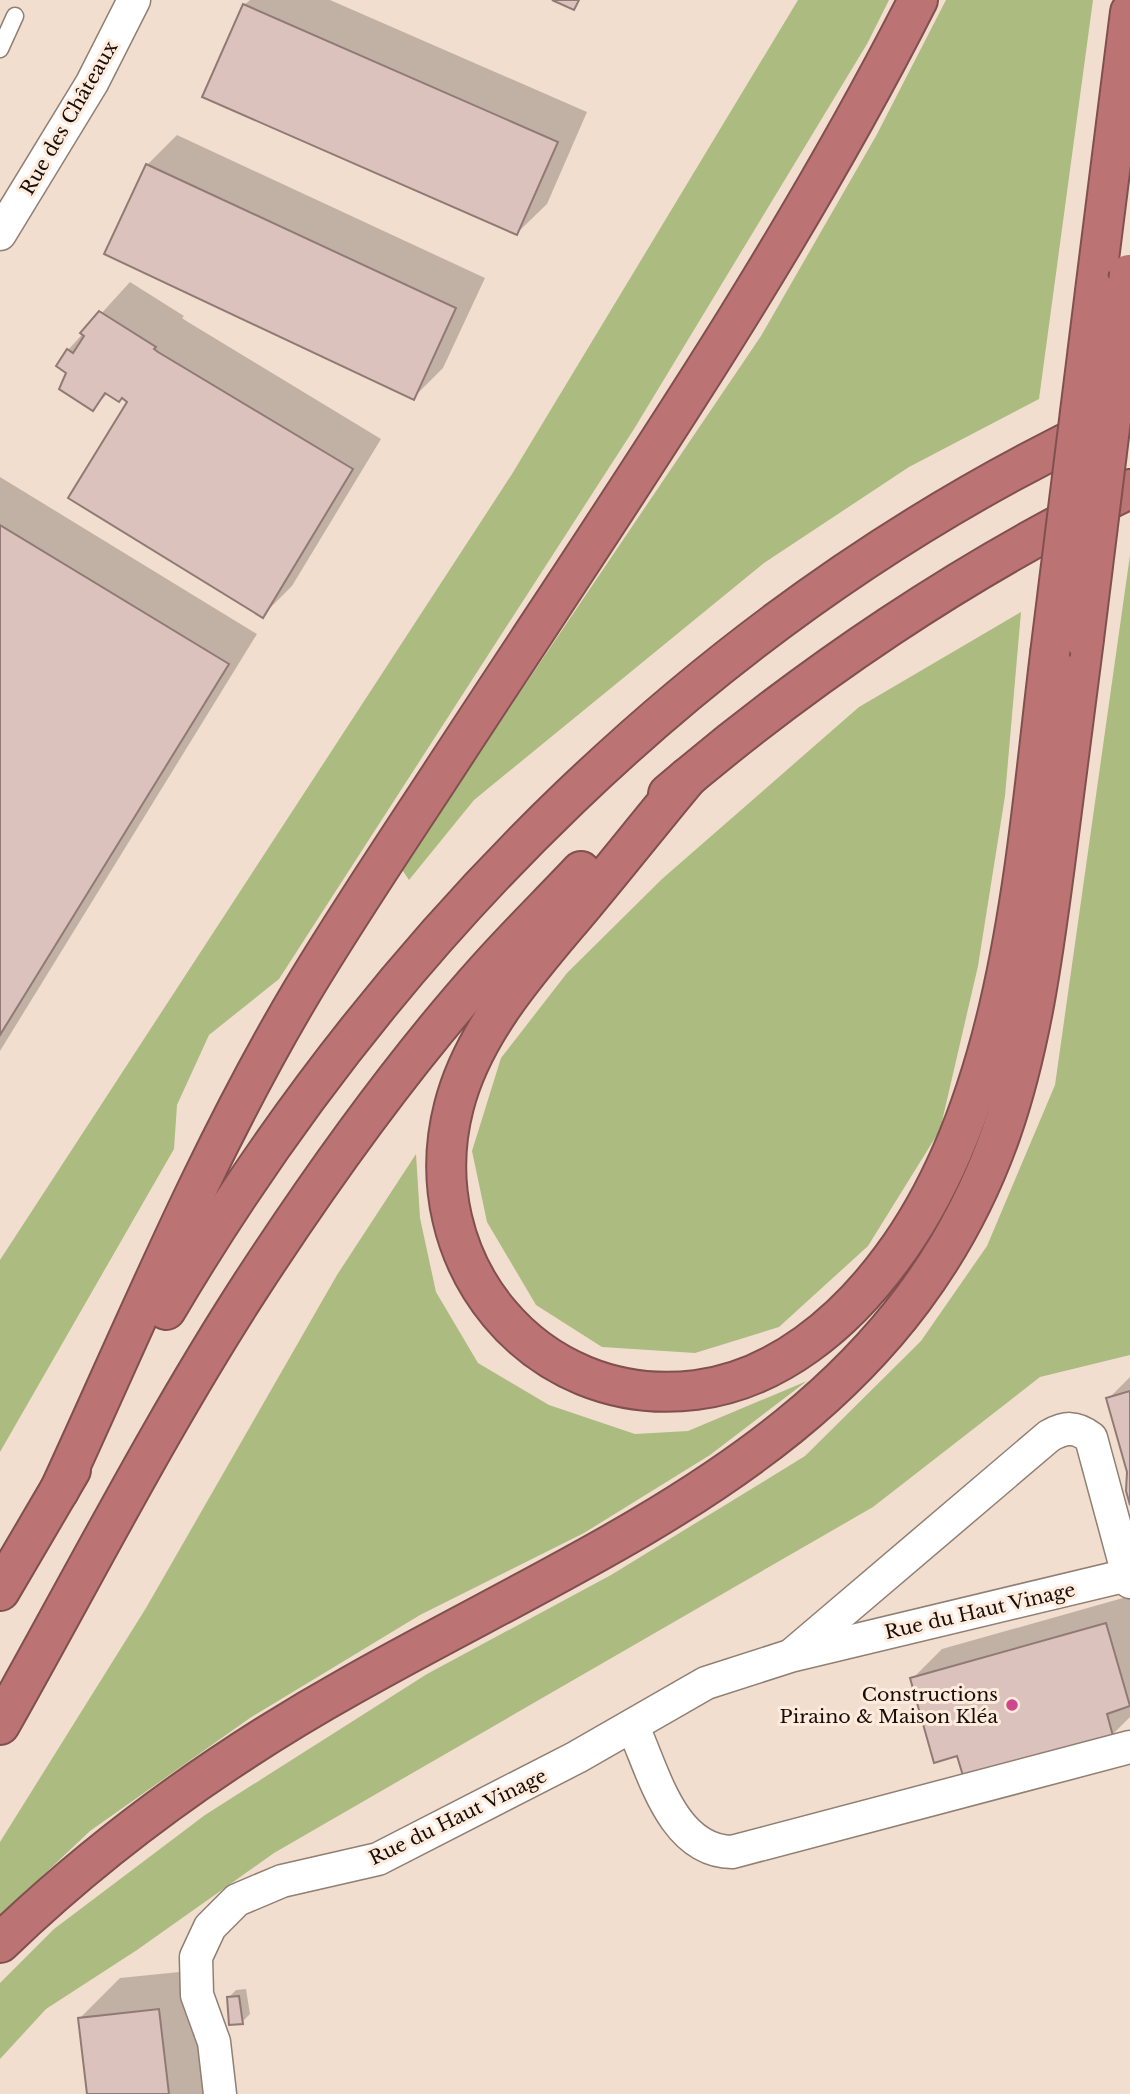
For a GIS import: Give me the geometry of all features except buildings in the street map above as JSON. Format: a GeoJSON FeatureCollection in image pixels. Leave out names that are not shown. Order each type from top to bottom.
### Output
{"type":"FeatureCollection","features":[{"type":"Feature","properties":{"kind":"highway"},"geometry":{"type":"LineString","coordinates":[[59,1491],[244,1093],[301,993],[368,885],[764,278],[849,129],[918,0]]}},
{"type":"Feature","properties":{"kind":"highway"},"geometry":{"type":"LineString","coordinates":[[0,1943],[125,1835],[239,1754],[350,1686],[656,1517],[729,1473],[808,1412],[858,1366],[918,1295],[972,1202],[1001,1133],[1020,1072],[1047,926],[1095,291],[1130,12]]}},
{"type":"Feature","properties":{"kind":"highway"},"geometry":{"type":"LineString","coordinates":[[688,777],[546,950],[482,1039],[462,1080],[454,1106],[444,1161],[448,1203],[463,1255],[476,1283],[506,1322],[546,1354],[596,1379],[618,1385],[672,1391],[698,1390],[746,1377],[797,1351],[820,1334],[875,1281],[910,1233],[941,1179],[974,1096],[997,1007],[1067,647],[1130,268]]}},
{"type":"Feature","properties":{"kind":"highway"},"geometry":{"type":"LineString","coordinates":[[0,1591],[175,1294],[289,1121],[390,988],[507,861],[663,712],[831,582],[931,517],[1016,468],[1130,412]]}},
{"type":"Feature","properties":{"kind":"highway"},"geometry":{"type":"LineString","coordinates":[[0,1725],[212,1349],[326,1175],[408,1066],[485,972],[584,868],[688,777],[836,666],[951,588],[1077,514],[1130,489]]}},
{"type":"Feature","properties":{"kind":"street","name":"Rue des Châteaux"},"geometry":{"type":"LineString","coordinates":[[3,224],[92,83],[134,0]]}},
{"type":"Feature","properties":{"kind":"street"},"geometry":{"type":"LineString","coordinates":[[790,1657],[1049,1436],[1061,1430],[1082,1431],[1091,1438],[1129,1579]]}},
{"type":"Feature","properties":{"kind":"street","name":"Rue du Haut Vinage"},"geometry":{"type":"LineString","coordinates":[[220,2094],[214,2042],[197,1995],[194,1975],[202,1941],[223,1912],[259,1889],[378,1859],[633,1727],[658,1709],[706,1683],[790,1657],[1129,1579]]}},
{"type":"Feature","properties":{"kind":"street"},"geometry":{"type":"LineString","coordinates":[[633,1727],[678,1824],[690,1838],[718,1852],[732,1852],[1130,1747]]}},
{"type":"Feature","properties":{"kind":"lane"},"geometry":{"type":"LineString","coordinates":[[0,49],[15,16]]}},
{"type":"Feature","properties":{"kind":"green space"},"geometry":{"type":"Polygon","coordinates":[[[798,0],[889,0],[867,44],[634,429],[279,979],[209,1035],[177,1105],[174,1149],[0,1452],[0,1260],[512,474],[798,0]]]}},
{"type":"Feature","properties":{"kind":"green space"},"geometry":{"type":"Polygon","coordinates":[[[946,0],[1093,0],[1039,399],[909,467],[764,563],[474,800],[409,880],[401,868],[761,336],[876,136],[946,0]]]}},
{"type":"Feature","properties":{"kind":"green space"},"geometry":{"type":"Polygon","coordinates":[[[1130,555],[1130,1355],[1040,1377],[873,1507],[274,1853],[137,1950],[46,2009],[0,2059],[0,1983],[54,1929],[205,1815],[427,1674],[611,1575],[805,1456],[921,1341],[987,1246],[1055,1085],[1130,555]]]}},
{"type":"Feature","properties":{"kind":"green space"},"geometry":{"type":"Polygon","coordinates":[[[1021,612],[1005,796],[978,966],[940,1130],[868,1246],[779,1327],[695,1353],[602,1347],[536,1305],[487,1222],[472,1151],[501,1058],[567,973],[662,879],[859,707],[1021,612]]]}},
{"type":"Feature","properties":{"kind":"green space"},"geometry":{"type":"Polygon","coordinates":[[[416,1154],[420,1218],[436,1292],[478,1363],[549,1405],[635,1434],[688,1431],[807,1381],[710,1455],[584,1533],[420,1615],[250,1718],[90,1831],[0,1916],[0,1842],[146,1608],[337,1275],[416,1154]]]}},
{"type":"Feature","properties":{"kind":"place","name":"Constructions Piraino & Maison Kléa"},"geometry":{"type":"Point","coordinates":[1012,1705]}}]}
